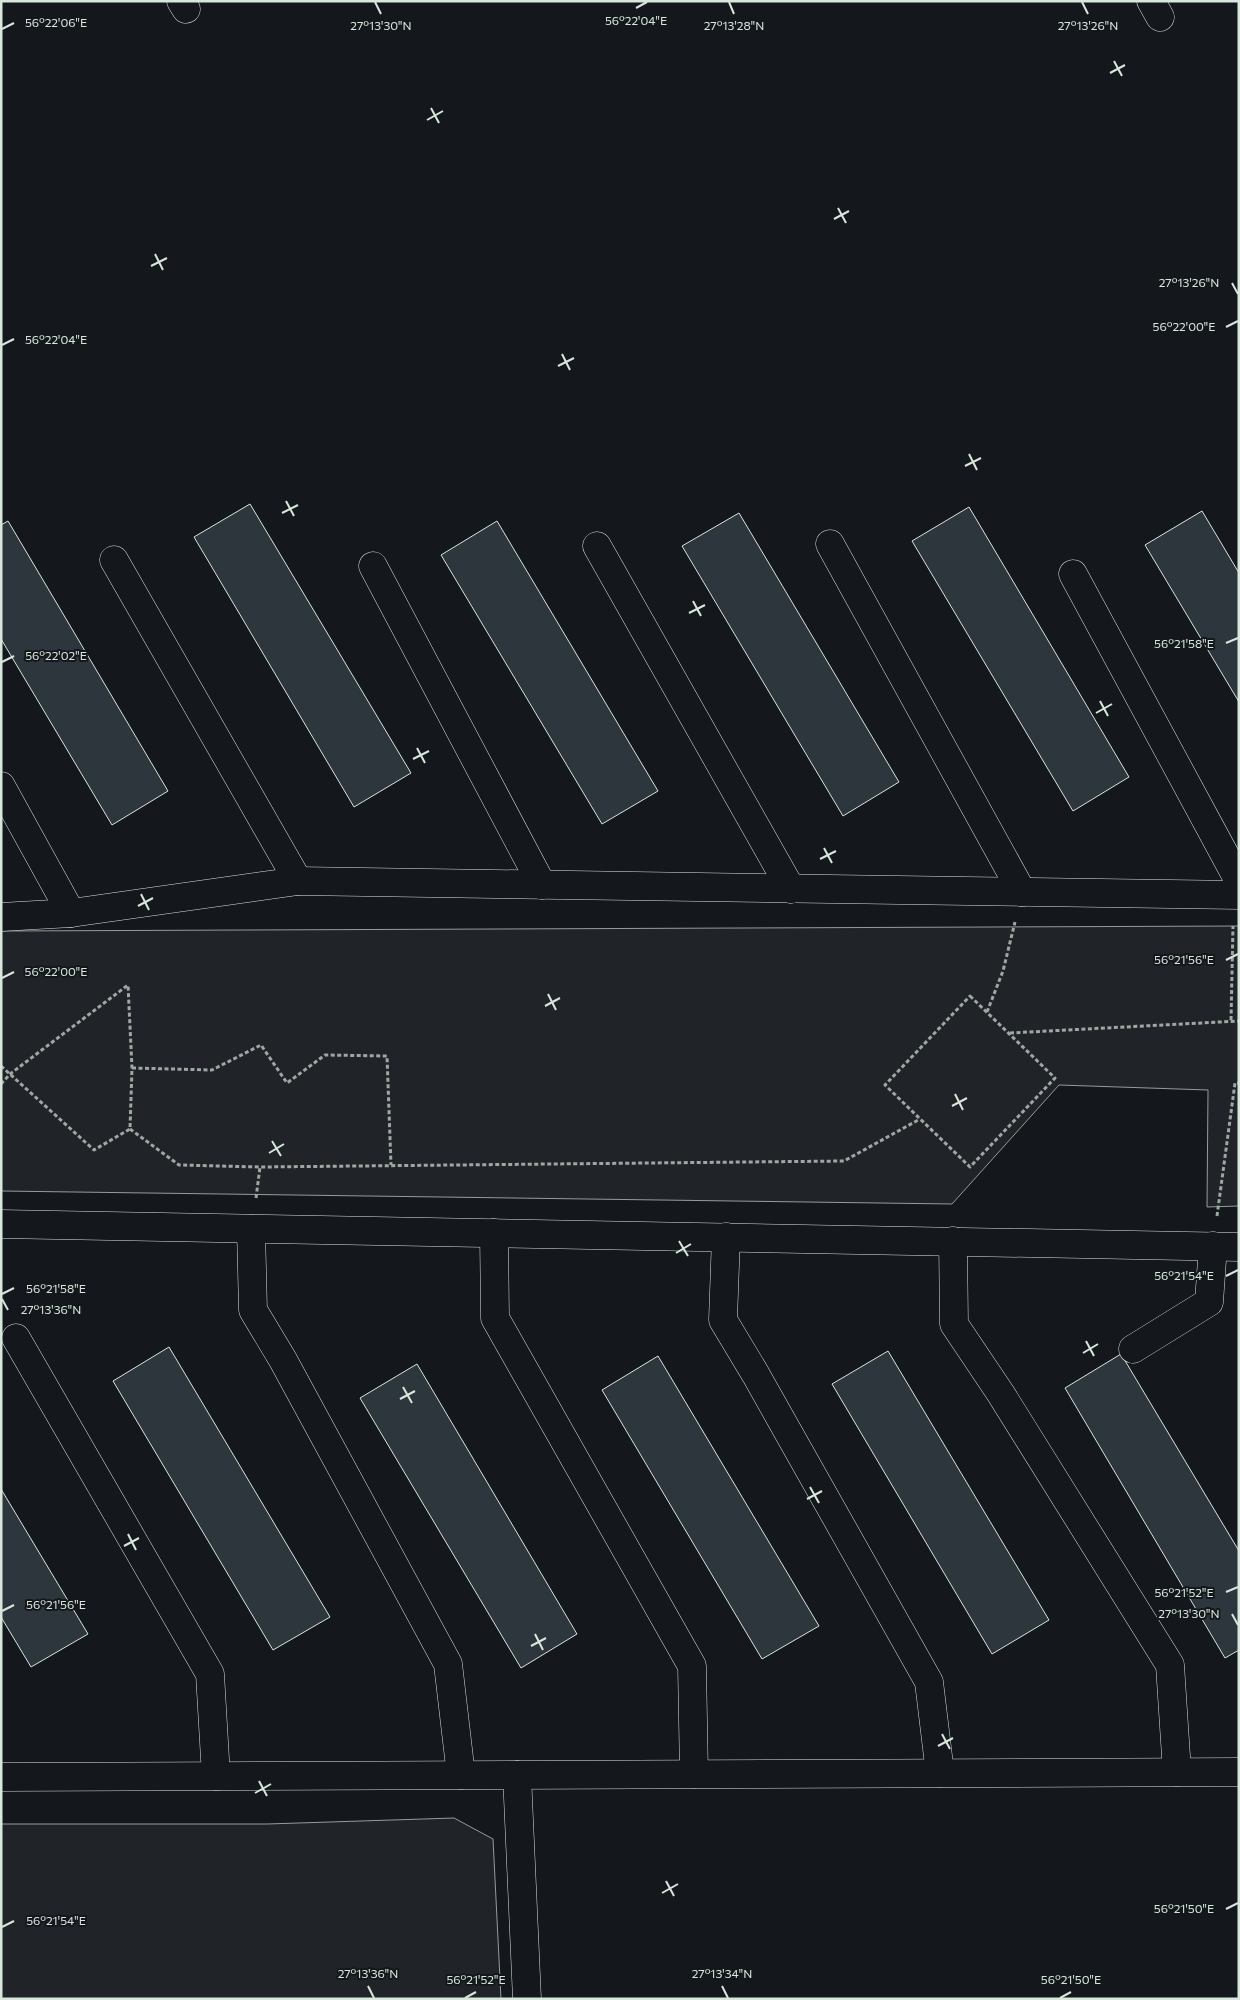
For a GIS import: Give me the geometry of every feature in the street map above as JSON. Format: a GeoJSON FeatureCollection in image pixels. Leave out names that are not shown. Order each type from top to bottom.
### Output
{"type":"FeatureCollection","features":[{"type":"Feature","properties":{"kind":"street"},"geometry":{"type":"LineString","coordinates":[[830,544],[1022,892]]}},
{"type":"Feature","properties":{"kind":"street"},"geometry":{"type":"LineString","coordinates":[[597,546],[791,889]]}},
{"type":"Feature","properties":{"kind":"street"},"geometry":{"type":"LineString","coordinates":[[114,560],[298,880]]}},
{"type":"Feature","properties":{"kind":"street"},"geometry":{"type":"LineString","coordinates":[[373,566],[542,884]]}},
{"type":"Feature","properties":{"kind":"street"},"geometry":{"type":"LineString","coordinates":[[1,917],[71,913],[298,880],[1022,892],[1237,891],[1073,574]]}},
{"type":"Feature","properties":{"kind":"street"},"geometry":{"type":"LineString","coordinates":[[1,786],[71,913]]}},
{"type":"Feature","properties":{"kind":"street"},"geometry":{"type":"LineString","coordinates":[[1,1224],[1226,1246],[1209,1302],[1133,1349]]}},
{"type":"Feature","properties":{"kind":"street"},"geometry":{"type":"LineString","coordinates":[[252,1228],[253,1310],[288,1369],[448,1664],[460,1775]]}},
{"type":"Feature","properties":{"kind":"street"},"geometry":{"type":"LineString","coordinates":[[494,1233],[495,1318],[692,1666],[694,1774]]}},
{"type":"Feature","properties":{"kind":"street"},"geometry":{"type":"LineString","coordinates":[[726,1237],[723,1320],[756,1374],[929,1682],[940,1773]]}},
{"type":"Feature","properties":{"kind":"street"},"geometry":{"type":"LineString","coordinates":[[953,1242],[954,1324],[1006,1403],[1170,1665],[1177,1772]]}},
{"type":"Feature","properties":{"kind":"street"},"geometry":{"type":"LineString","coordinates":[[16,1338],[210,1674],[216,1776]]}},
{"type":"Feature","properties":{"kind":"street"},"geometry":{"type":"LineString","coordinates":[[1,1777],[1239,1772]]}},
{"type":"Feature","properties":{"kind":"street"},"geometry":{"type":"LineString","coordinates":[[517,1775],[527,1999]]}},
{"type":"Feature","properties":{"kind":"path"},"geometry":{"type":"LineString","coordinates":[[1231,1020],[1237,891]]}},
{"type":"Feature","properties":{"kind":"path"},"geometry":{"type":"LineString","coordinates":[[987,1012],[1003,971],[1022,892]]}},
{"type":"Feature","properties":{"kind":"path"},"geometry":{"type":"LineString","coordinates":[[1,1084],[10,1074],[128,985],[132,1068],[130,1129]]}},
{"type":"Feature","properties":{"kind":"path"},"geometry":{"type":"LineString","coordinates":[[970,996],[1009,1033],[1055,1078],[970,1167],[885,1085],[970,996]]}},
{"type":"Feature","properties":{"kind":"path"},"geometry":{"type":"LineString","coordinates":[[1009,1033],[1239,1021]]}},
{"type":"Feature","properties":{"kind":"path"},"geometry":{"type":"LineString","coordinates":[[132,1068],[212,1070],[261,1044],[288,1083],[325,1055],[387,1056],[391,1165]]}},
{"type":"Feature","properties":{"kind":"path"},"geometry":{"type":"LineString","coordinates":[[1,1066],[94,1150],[130,1129]]}},
{"type":"Feature","properties":{"kind":"path"},"geometry":{"type":"LineString","coordinates":[[1226,1246],[1235,1083],[1239,1083]]}},
{"type":"Feature","properties":{"kind":"path"},"geometry":{"type":"LineString","coordinates":[[130,1129],[179,1165],[260,1167],[844,1161],[920,1120]]}},
{"type":"Feature","properties":{"kind":"path"},"geometry":{"type":"LineString","coordinates":[[252,1228],[260,1167]]}},
{"type":"Feature","properties":{"kind":"shaded area"},"geometry":{"type":"Polygon","coordinates":[[[1239,926],[1239,1206],[1207,1207],[1208,1090],[1059,1085],[952,1204],[1,1191],[1,931],[1239,926]]]}},
{"type":"Feature","properties":{"kind":"shaded area"},"geometry":{"type":"Polygon","coordinates":[[[454,1818],[493,1839],[501,1999],[1,1999],[1,1824],[267,1824],[454,1818]]]}},
{"type":"Feature","properties":{"kind":"building"},"geometry":{"type":"Polygon","coordinates":[[[250,504],[411,773],[354,807],[194,537],[250,504]]]}},
{"type":"Feature","properties":{"kind":"building"},"geometry":{"type":"Polygon","coordinates":[[[969,507],[1129,777],[1073,811],[912,541],[969,507]]]}},
{"type":"Feature","properties":{"kind":"building"},"geometry":{"type":"Polygon","coordinates":[[[1202,511],[1239,573],[1239,702],[1145,545],[1202,511]]]}},
{"type":"Feature","properties":{"kind":"building"},"geometry":{"type":"Polygon","coordinates":[[[739,513],[899,782],[843,816],[682,546],[739,513]]]}},
{"type":"Feature","properties":{"kind":"building"},"geometry":{"type":"Polygon","coordinates":[[[8,521],[168,791],[112,825],[1,639],[1,525],[8,521]]]}},
{"type":"Feature","properties":{"kind":"building"},"geometry":{"type":"Polygon","coordinates":[[[497,521],[658,791],[602,824],[441,555],[497,521]]]}},
{"type":"Feature","properties":{"kind":"building"},"geometry":{"type":"Polygon","coordinates":[[[169,1347],[330,1617],[273,1650],[113,1381],[169,1347]]]}},
{"type":"Feature","properties":{"kind":"building"},"geometry":{"type":"Polygon","coordinates":[[[888,1351],[1049,1620],[992,1654],[832,1384],[888,1351]]]}},
{"type":"Feature","properties":{"kind":"building"},"geometry":{"type":"Polygon","coordinates":[[[1121,1354],[1239,1551],[1239,1650],[1225,1658],[1065,1388],[1121,1354]]]}},
{"type":"Feature","properties":{"kind":"building"},"geometry":{"type":"Polygon","coordinates":[[[658,1356],[819,1626],[762,1659],[602,1390],[658,1356]]]}},
{"type":"Feature","properties":{"kind":"building"},"geometry":{"type":"Polygon","coordinates":[[[417,1364],[577,1634],[521,1668],[360,1398],[417,1364]]]}},
{"type":"Feature","properties":{"kind":"building"},"geometry":{"type":"Polygon","coordinates":[[[1,1489],[88,1634],[31,1667],[1,1617],[1,1489]]]}}]}
